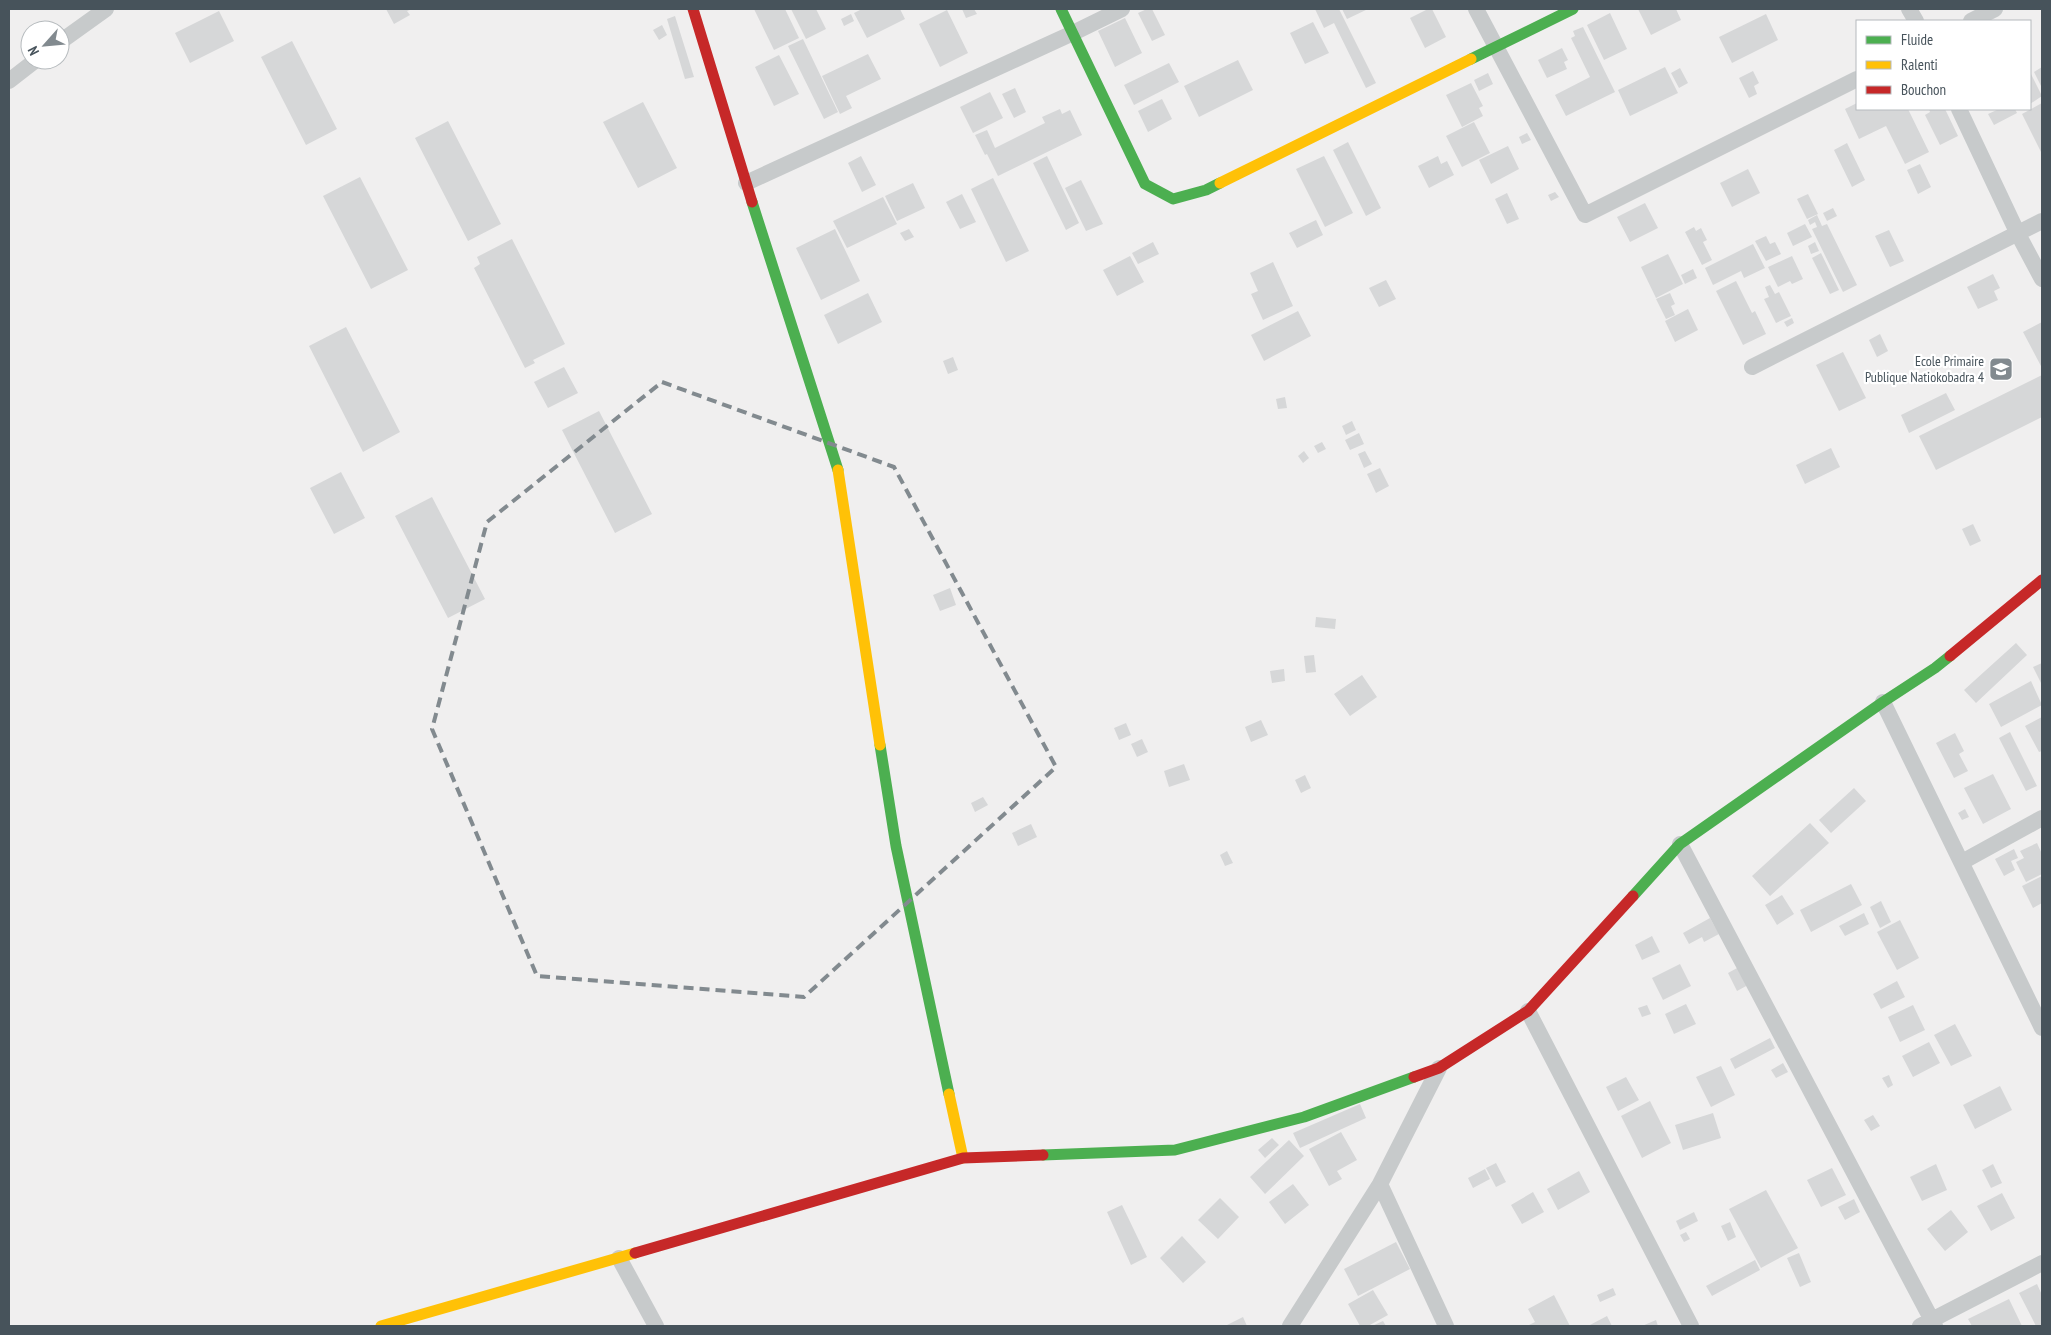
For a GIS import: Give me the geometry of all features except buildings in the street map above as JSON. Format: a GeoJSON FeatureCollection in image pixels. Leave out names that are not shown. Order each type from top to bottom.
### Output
{"type":"FeatureCollection","features":[{"type":"Feature","properties":{"kind":"street"},"geometry":{"type":"LineString","coordinates":[[70,35],[106,9]]}},
{"type":"Feature","properties":{"kind":"street"},"geometry":{"type":"LineString","coordinates":[[693,9],[746,183],[837,466],[896,846],[963,1158]]}},
{"type":"Feature","properties":{"kind":"street"},"geometry":{"type":"LineString","coordinates":[[1061,9],[1145,184],[1173,199],[1206,190],[1573,9]]}},
{"type":"Feature","properties":{"kind":"street"},"geometry":{"type":"LineString","coordinates":[[746,183],[1122,9]]}},
{"type":"Feature","properties":{"kind":"street"},"geometry":{"type":"LineString","coordinates":[[1476,9],[1585,215],[1856,80]]}},
{"type":"Feature","properties":{"kind":"street"},"geometry":{"type":"LineString","coordinates":[[1909,9],[1915,20]]}},
{"type":"Feature","properties":{"kind":"street"},"geometry":{"type":"LineString","coordinates":[[1973,20],[1995,9]]}},
{"type":"Feature","properties":{"kind":"street"},"geometry":{"type":"LineString","coordinates":[[9,81],[23,70]]}},
{"type":"Feature","properties":{"kind":"street"},"geometry":{"type":"LineString","coordinates":[[1959,110],[2018,234],[2042,279]]}},
{"type":"Feature","properties":{"kind":"street"},"geometry":{"type":"LineString","coordinates":[[1752,367],[2042,221]]}},
{"type":"Feature","properties":{"kind":"street"},"geometry":{"type":"LineString","coordinates":[[380,1326],[963,1158],[1175,1150],[1304,1117],[1439,1068],[1528,1010],[1680,844],[1883,702],[1935,668],[2042,580]]}},
{"type":"Feature","properties":{"kind":"street"},"geometry":{"type":"LineString","coordinates":[[1883,702],[1962,862],[2037,1005],[2042,1028]]}},
{"type":"Feature","properties":{"kind":"street"},"geometry":{"type":"LineString","coordinates":[[1962,862],[2042,818]]}},
{"type":"Feature","properties":{"kind":"street"},"geometry":{"type":"LineString","coordinates":[[1680,844],[1929,1324],[2042,1263]]}},
{"type":"Feature","properties":{"kind":"street"},"geometry":{"type":"LineString","coordinates":[[1528,1010],[1691,1326]]}},
{"type":"Feature","properties":{"kind":"street"},"geometry":{"type":"LineString","coordinates":[[1290,1326],[1380,1184],[1439,1068]]}},
{"type":"Feature","properties":{"kind":"street"},"geometry":{"type":"LineString","coordinates":[[1380,1184],[1446,1326]]}},
{"type":"Feature","properties":{"kind":"street"},"geometry":{"type":"LineString","coordinates":[[619,1258],[656,1326]]}},
{"type":"Feature","properties":{"kind":"highlighted area"},"geometry":{"type":"Polygon","coordinates":[[[662,382],[894,467],[1056,767],[804,997],[537,976],[432,729],[487,522],[662,382]]]}},
{"type":"Feature","properties":{"kind":"traffic: fast"},"geometry":{"type":"LineString","coordinates":[[1061,9],[1145,184],[1173,199],[1206,190],[1220,183]]}},
{"type":"Feature","properties":{"kind":"traffic: fast"},"geometry":{"type":"LineString","coordinates":[[1471,59],[1573,9]]}},
{"type":"Feature","properties":{"kind":"traffic: fast"},"geometry":{"type":"LineString","coordinates":[[752,202],[838,470]]}},
{"type":"Feature","properties":{"kind":"traffic: fast"},"geometry":{"type":"LineString","coordinates":[[1633,896],[1680,844],[1950,656]]}},
{"type":"Feature","properties":{"kind":"traffic: fast"},"geometry":{"type":"LineString","coordinates":[[880,745],[896,846],[949,1094]]}},
{"type":"Feature","properties":{"kind":"traffic: fast"},"geometry":{"type":"LineString","coordinates":[[1043,1155],[1175,1150],[1304,1117],[1414,1077]]}},
{"type":"Feature","properties":{"kind":"traffic: slow"},"geometry":{"type":"LineString","coordinates":[[1220,183],[1471,59]]}},
{"type":"Feature","properties":{"kind":"traffic: slow"},"geometry":{"type":"LineString","coordinates":[[838,470],[880,745]]}},
{"type":"Feature","properties":{"kind":"traffic: slow"},"geometry":{"type":"LineString","coordinates":[[949,1094],[963,1158]]}},
{"type":"Feature","properties":{"kind":"traffic: slow"},"geometry":{"type":"LineString","coordinates":[[381,1326],[635,1253]]}},
{"type":"Feature","properties":{"kind":"traffic: jam"},"geometry":{"type":"LineString","coordinates":[[693,9],[752,202]]}},
{"type":"Feature","properties":{"kind":"traffic: jam"},"geometry":{"type":"LineString","coordinates":[[1950,656],[2042,580]]}},
{"type":"Feature","properties":{"kind":"traffic: jam"},"geometry":{"type":"LineString","coordinates":[[1414,1077],[1439,1068],[1528,1011],[1633,896]]}},
{"type":"Feature","properties":{"kind":"traffic: jam"},"geometry":{"type":"LineString","coordinates":[[635,1253],[963,1158],[1043,1155]]}},
{"type":"Feature","properties":{"kind":"place","name":"Ecole Primaire Publique Natiokobadra 4"},"geometry":{"type":"Point","coordinates":[2001,369]}}]}
